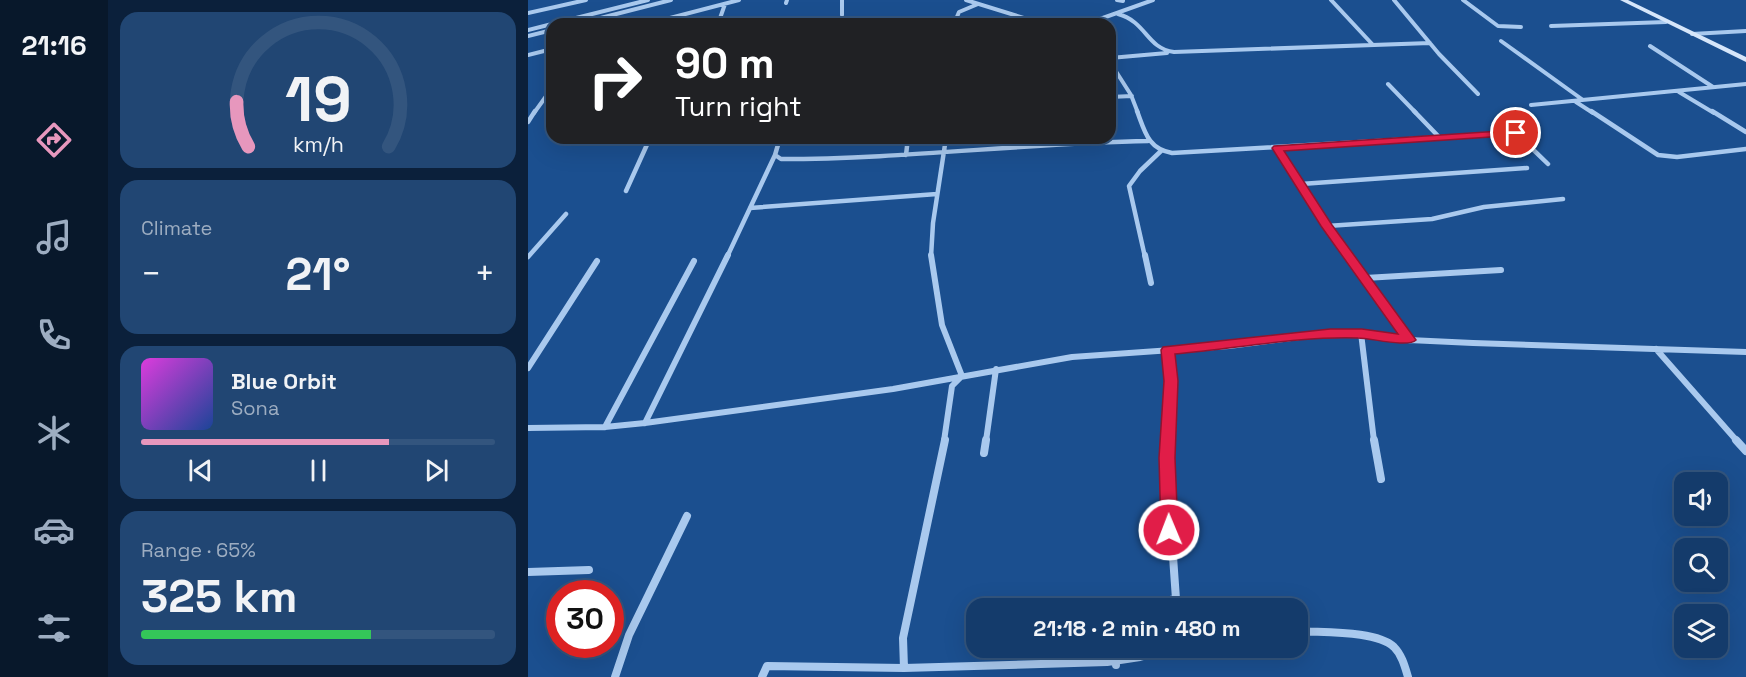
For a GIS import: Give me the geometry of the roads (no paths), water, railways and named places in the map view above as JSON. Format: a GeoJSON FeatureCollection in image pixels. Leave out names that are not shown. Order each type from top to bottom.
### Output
{"type":"FeatureCollection","features":[{"type":"Feature","properties":{"kind":"street"},"geometry":{"type":"LineString","coordinates":[[528,13],[586,0]]}},
{"type":"Feature","properties":{"kind":"street"},"geometry":{"type":"LineString","coordinates":[[576,18],[648,0]]}},
{"type":"Feature","properties":{"kind":"street"},"geometry":{"type":"LineString","coordinates":[[600,18],[671,0]]}},
{"type":"Feature","properties":{"kind":"street"},"geometry":{"type":"LineString","coordinates":[[670,18],[739,0]]}},
{"type":"Feature","properties":{"kind":"street"},"geometry":{"type":"LineString","coordinates":[[842,0],[842,15]]}},
{"type":"Feature","properties":{"kind":"street"},"geometry":{"type":"LineString","coordinates":[[966,0],[1024,18]]}},
{"type":"Feature","properties":{"kind":"street"},"geometry":{"type":"LineString","coordinates":[[1117,0],[1123,2]]}},
{"type":"Feature","properties":{"kind":"street"},"geometry":{"type":"LineString","coordinates":[[1105,18],[1153,0]]}},
{"type":"Feature","properties":{"kind":"street"},"geometry":{"type":"LineString","coordinates":[[1331,0],[1373,45]]}},
{"type":"Feature","properties":{"kind":"street"},"geometry":{"type":"LineString","coordinates":[[1394,0],[1430,43],[1478,94]]}},
{"type":"Feature","properties":{"kind":"street"},"geometry":{"type":"LineString","coordinates":[[1463,0],[1498,26],[1521,27]]}},
{"type":"Feature","properties":{"kind":"street"},"geometry":{"type":"LineString","coordinates":[[1623,0],[1746,60]]}},
{"type":"Feature","properties":{"kind":"street"},"geometry":{"type":"LineString","coordinates":[[955,18],[959,10],[978,3]]}},
{"type":"Feature","properties":{"kind":"street"},"geometry":{"type":"LineString","coordinates":[[720,18],[725,4]]}},
{"type":"Feature","properties":{"kind":"street"},"geometry":{"type":"LineString","coordinates":[[1118,14],[1128,17],[1141,26],[1157,48],[1173,52]]}},
{"type":"Feature","properties":{"kind":"street"},"geometry":{"type":"LineString","coordinates":[[1551,26],[1666,22]]}},
{"type":"Feature","properties":{"kind":"street"},"geometry":{"type":"LineString","coordinates":[[528,30],[546,26]]}},
{"type":"Feature","properties":{"kind":"street"},"geometry":{"type":"LineString","coordinates":[[1692,34],[1746,31]]}},
{"type":"Feature","properties":{"kind":"street"},"geometry":{"type":"LineString","coordinates":[[528,36],[546,32]]}},
{"type":"Feature","properties":{"kind":"street"},"geometry":{"type":"LineString","coordinates":[[1501,41],[1584,101]]}},
{"type":"Feature","properties":{"kind":"street"},"geometry":{"type":"LineString","coordinates":[[1116,59],[1173,52],[1430,43]]}},
{"type":"Feature","properties":{"kind":"street"},"geometry":{"type":"LineString","coordinates":[[1650,46],[1714,88]]}},
{"type":"Feature","properties":{"kind":"street"},"geometry":{"type":"LineString","coordinates":[[528,55],[546,50]]}},
{"type":"Feature","properties":{"kind":"street"},"geometry":{"type":"LineString","coordinates":[[1116,70],[1132,96],[1148,141],[1161,151],[1189,153],[1516,133],[1548,164]]}},
{"type":"Feature","properties":{"kind":"street"},"geometry":{"type":"LineString","coordinates":[[1388,84],[1440,138]]}},
{"type":"Feature","properties":{"kind":"street"},"geometry":{"type":"LineString","coordinates":[[1531,105],[1746,84]]}},
{"type":"Feature","properties":{"kind":"street"},"geometry":{"type":"LineString","coordinates":[[1678,92],[1746,132]]}},
{"type":"Feature","properties":{"kind":"street"},"geometry":{"type":"LineString","coordinates":[[528,122],[546,96]]}},
{"type":"Feature","properties":{"kind":"street"},"geometry":{"type":"LineString","coordinates":[[1116,97],[1132,96]]}},
{"type":"Feature","properties":{"kind":"street"},"geometry":{"type":"LineString","coordinates":[[1576,101],[1658,155],[1677,157],[1746,149]]}},
{"type":"Feature","properties":{"kind":"street"},"geometry":{"type":"LineString","coordinates":[[1116,142],[1148,141]]}},
{"type":"Feature","properties":{"kind":"street"},"geometry":{"type":"LineString","coordinates":[[626,191],[647,144]]}},
{"type":"Feature","properties":{"kind":"street"},"geometry":{"type":"LineString","coordinates":[[645,423],[750,208],[778,144]]}},
{"type":"Feature","properties":{"kind":"street"},"geometry":{"type":"LineString","coordinates":[[906,155],[907,144]]}},
{"type":"Feature","properties":{"kind":"street"},"geometry":{"type":"LineString","coordinates":[[945,144],[931,241],[933,277],[942,325],[962,376]]}},
{"type":"Feature","properties":{"kind":"street"},"geometry":{"type":"LineString","coordinates":[[775,155],[782,159],[789,159],[906,155],[1065,144]]}},
{"type":"Feature","properties":{"kind":"street"},"geometry":{"type":"LineString","coordinates":[[1277,148],[1327,226],[1409,340]]}},
{"type":"Feature","properties":{"kind":"street"},"geometry":{"type":"LineString","coordinates":[[1151,283],[1129,186],[1140,171],[1161,151]]}},
{"type":"Feature","properties":{"kind":"street"},"geometry":{"type":"LineString","coordinates":[[1301,184],[1527,168]]}},
{"type":"Feature","properties":{"kind":"street"},"geometry":{"type":"LineString","coordinates":[[750,208],[937,194]]}},
{"type":"Feature","properties":{"kind":"street"},"geometry":{"type":"LineString","coordinates":[[1327,226],[1432,219],[1484,207],[1563,200]]}},
{"type":"Feature","properties":{"kind":"street"},"geometry":{"type":"LineString","coordinates":[[528,257],[566,214]]}},
{"type":"Feature","properties":{"kind":"street"},"geometry":{"type":"LineString","coordinates":[[528,368],[597,261]]}},
{"type":"Feature","properties":{"kind":"street"},"geometry":{"type":"LineString","coordinates":[[605,427],[694,261]]}},
{"type":"Feature","properties":{"kind":"street"},"geometry":{"type":"LineString","coordinates":[[1365,278],[1501,270]]}},
{"type":"Feature","properties":{"kind":"street"},"geometry":{"type":"LineString","coordinates":[[528,428],[605,427],[645,423],[882,390],[1072,357],[1229,346],[1318,334],[1362,333],[1409,340],[1746,352]]}},
{"type":"Feature","properties":{"kind":"street"},"geometry":{"type":"LineString","coordinates":[[1362,333],[1370,420],[1381,479]]}},
{"type":"Feature","properties":{"kind":"street"},"geometry":{"type":"LineString","coordinates":[[1656,349],[1746,451]]}},
{"type":"Feature","properties":{"kind":"street"},"geometry":{"type":"LineString","coordinates":[[1168,350],[1171,401],[1167,471],[1176,598]]}},
{"type":"Feature","properties":{"kind":"street"},"geometry":{"type":"LineString","coordinates":[[984,453],[996,369]]}},
{"type":"Feature","properties":{"kind":"street"},"geometry":{"type":"LineString","coordinates":[[904,668],[903,638],[943,452],[952,386],[962,376]]}},
{"type":"Feature","properties":{"kind":"street"},"geometry":{"type":"LineString","coordinates":[[615,677],[629,635],[687,516]]}},
{"type":"Feature","properties":{"kind":"street"},"geometry":{"type":"LineString","coordinates":[[528,572],[589,570]]}},
{"type":"Feature","properties":{"kind":"street"},"geometry":{"type":"LineString","coordinates":[[1308,632],[1376,639],[1391,645],[1401,656],[1408,677]]}},
{"type":"Feature","properties":{"kind":"street"},"geometry":{"type":"LineString","coordinates":[[1116,658],[1116,665]]}},
{"type":"Feature","properties":{"kind":"street"},"geometry":{"type":"LineString","coordinates":[[762,677],[767,666],[904,668],[939,664],[1071,672],[1116,665],[1139,658]]}}]}
